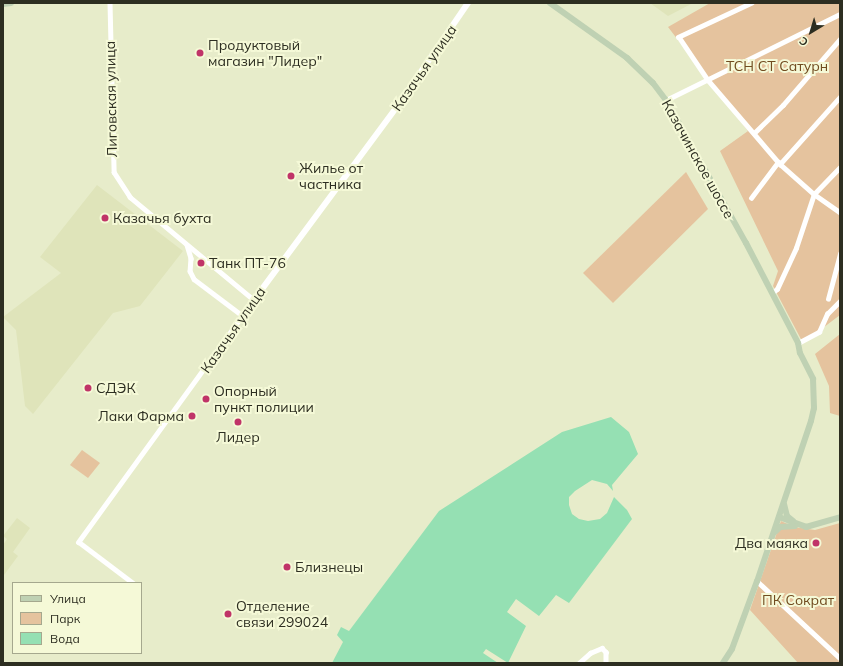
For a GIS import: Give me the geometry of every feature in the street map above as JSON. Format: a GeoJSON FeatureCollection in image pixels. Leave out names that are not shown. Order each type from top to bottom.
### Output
{"type":"FeatureCollection","features":[{"type":"Feature","properties":{"kind":"main road"},"geometry":{"type":"LineString","coordinates":[[3,4],[11,3]]}},
{"type":"Feature","properties":{"kind":"main road","name":"Казачинское шоссе"},"geometry":{"type":"LineString","coordinates":[[550,3],[627,58],[653,83],[666,100],[772,293],[798,343],[800,353],[813,379],[814,408],[757,581],[732,648],[723,663]]}},
{"type":"Feature","properties":{"kind":"main road"},"geometry":{"type":"LineString","coordinates":[[784,501],[787,516],[799,526]]}},
{"type":"Feature","properties":{"kind":"main road"},"geometry":{"type":"LineString","coordinates":[[779,517],[799,526]]}},
{"type":"Feature","properties":{"kind":"main road"},"geometry":{"type":"LineString","coordinates":[[772,537],[780,527],[813,526],[840,517]]}},
{"type":"Feature","properties":{"kind":"street","name":"Лиговская улица"},"geometry":{"type":"LineString","coordinates":[[110,3],[114,172],[130,197],[254,300]]}},
{"type":"Feature","properties":{"kind":"street","name":"Казачья улица"},"geometry":{"type":"LineString","coordinates":[[132,582],[79,542],[254,300],[377,134],[468,3]]}},
{"type":"Feature","properties":{"kind":"street"},"geometry":{"type":"LineString","coordinates":[[752,3],[679,37],[708,80],[779,163],[814,194],[840,212]]}},
{"type":"Feature","properties":{"kind":"street"},"geometry":{"type":"LineString","coordinates":[[666,100],[840,14]]}},
{"type":"Feature","properties":{"kind":"street"},"geometry":{"type":"LineString","coordinates":[[754,133],[783,105],[840,39]]}},
{"type":"Feature","properties":{"kind":"street"},"geometry":{"type":"LineString","coordinates":[[751,198],[779,163],[840,97]]}},
{"type":"Feature","properties":{"kind":"street"},"geometry":{"type":"LineString","coordinates":[[772,293],[777,289],[796,248],[814,194],[840,167]]}},
{"type":"Feature","properties":{"kind":"street"},"geometry":{"type":"LineString","coordinates":[[187,245],[191,258],[190,271],[194,279],[243,316]]}},
{"type":"Feature","properties":{"kind":"street"},"geometry":{"type":"LineString","coordinates":[[828,299],[840,254]]}},
{"type":"Feature","properties":{"kind":"street"},"geometry":{"type":"LineString","coordinates":[[798,343],[819,332],[827,314],[840,301]]}},
{"type":"Feature","properties":{"kind":"street"},"geometry":{"type":"LineString","coordinates":[[757,581],[840,658]]}},
{"type":"Feature","properties":{"kind":"street"},"geometry":{"type":"LineString","coordinates":[[579,663],[590,653],[602,648],[606,652],[606,663]]}},
{"type":"Feature","properties":{"kind":"shaded area"},"geometry":{"type":"Polygon","coordinates":[[[650,3],[693,3],[668,16],[650,3]]]}},
{"type":"Feature","properties":{"kind":"shaded area"},"geometry":{"type":"Polygon","coordinates":[[[97,185],[183,251],[140,306],[113,313],[33,414],[25,406],[16,330],[3,317],[61,273],[40,257],[97,185]]]}},
{"type":"Feature","properties":{"kind":"shaded area"},"geometry":{"type":"Polygon","coordinates":[[[17,518],[30,528],[13,552],[18,556],[4,575],[3,545],[7,539],[3,536],[17,518]]]}},
{"type":"Feature","properties":{"kind":"green space","name":"ТСН СТ Сатурн"},"geometry":{"type":"Polygon","coordinates":[[[710,3],[840,3],[840,315],[803,343],[773,286],[778,271],[720,151],[748,131],[668,27],[710,3]]]}},
{"type":"Feature","properties":{"kind":"green space"},"geometry":{"type":"Polygon","coordinates":[[[686,172],[708,209],[613,303],[583,273],[686,172]]]}},
{"type":"Feature","properties":{"kind":"green space"},"geometry":{"type":"Polygon","coordinates":[[[840,334],[840,416],[830,413],[829,386],[815,354],[840,334]]]}},
{"type":"Feature","properties":{"kind":"green space"},"geometry":{"type":"Polygon","coordinates":[[[82,450],[100,463],[88,478],[70,465],[82,450]]]}},
{"type":"Feature","properties":{"kind":"green space","name":"ПК Сократ"},"geometry":{"type":"Polygon","coordinates":[[[781,521],[794,527],[815,530],[840,523],[840,663],[798,663],[750,610],[781,521]]]}},
{"type":"Feature","properties":{"kind":"water"},"geometry":{"type":"Polygon","coordinates":[[[611,417],[629,432],[638,454],[612,485],[613,491],[607,484],[592,480],[575,491],[569,497],[569,505],[572,514],[579,519],[588,521],[600,519],[607,513],[614,497],[627,510],[632,519],[569,603],[556,595],[539,616],[516,599],[507,612],[526,626],[508,663],[332,663],[343,642],[337,635],[341,627],[349,631],[439,511],[562,432],[611,417]]]}},
{"type":"Feature","properties":{"kind":"pier"},"geometry":{"type":"Polygon","coordinates":[[[486,649],[508,663],[498,663],[483,653],[486,649]]]}},
{"type":"Feature","properties":{"kind":"place","name":"Продуктовый магазин \"Лидер\""},"geometry":{"type":"Point","coordinates":[200,53]}},
{"type":"Feature","properties":{"kind":"place","name":"Жилье от частника"},"geometry":{"type":"Point","coordinates":[291,176]}},
{"type":"Feature","properties":{"kind":"place","name":"Казачья бухта"},"geometry":{"type":"Point","coordinates":[105,218]}},
{"type":"Feature","properties":{"kind":"place","name":"Танк ПТ-76"},"geometry":{"type":"Point","coordinates":[201,263]}},
{"type":"Feature","properties":{"kind":"place","name":"СДЭК"},"geometry":{"type":"Point","coordinates":[88,388]}},
{"type":"Feature","properties":{"kind":"place","name":"Опорный пункт полиции"},"geometry":{"type":"Point","coordinates":[206,399]}},
{"type":"Feature","properties":{"kind":"place","name":"Лаки Фарма"},"geometry":{"type":"Point","coordinates":[192,416]}},
{"type":"Feature","properties":{"kind":"place","name":"Лидер"},"geometry":{"type":"Point","coordinates":[238,422]}},
{"type":"Feature","properties":{"kind":"place","name":"Два маяка"},"geometry":{"type":"Point","coordinates":[816,543]}},
{"type":"Feature","properties":{"kind":"place","name":"Близнецы"},"geometry":{"type":"Point","coordinates":[287,567]}},
{"type":"Feature","properties":{"kind":"place","name":"Отделение связи 299024"},"geometry":{"type":"Point","coordinates":[228,614]}}]}
